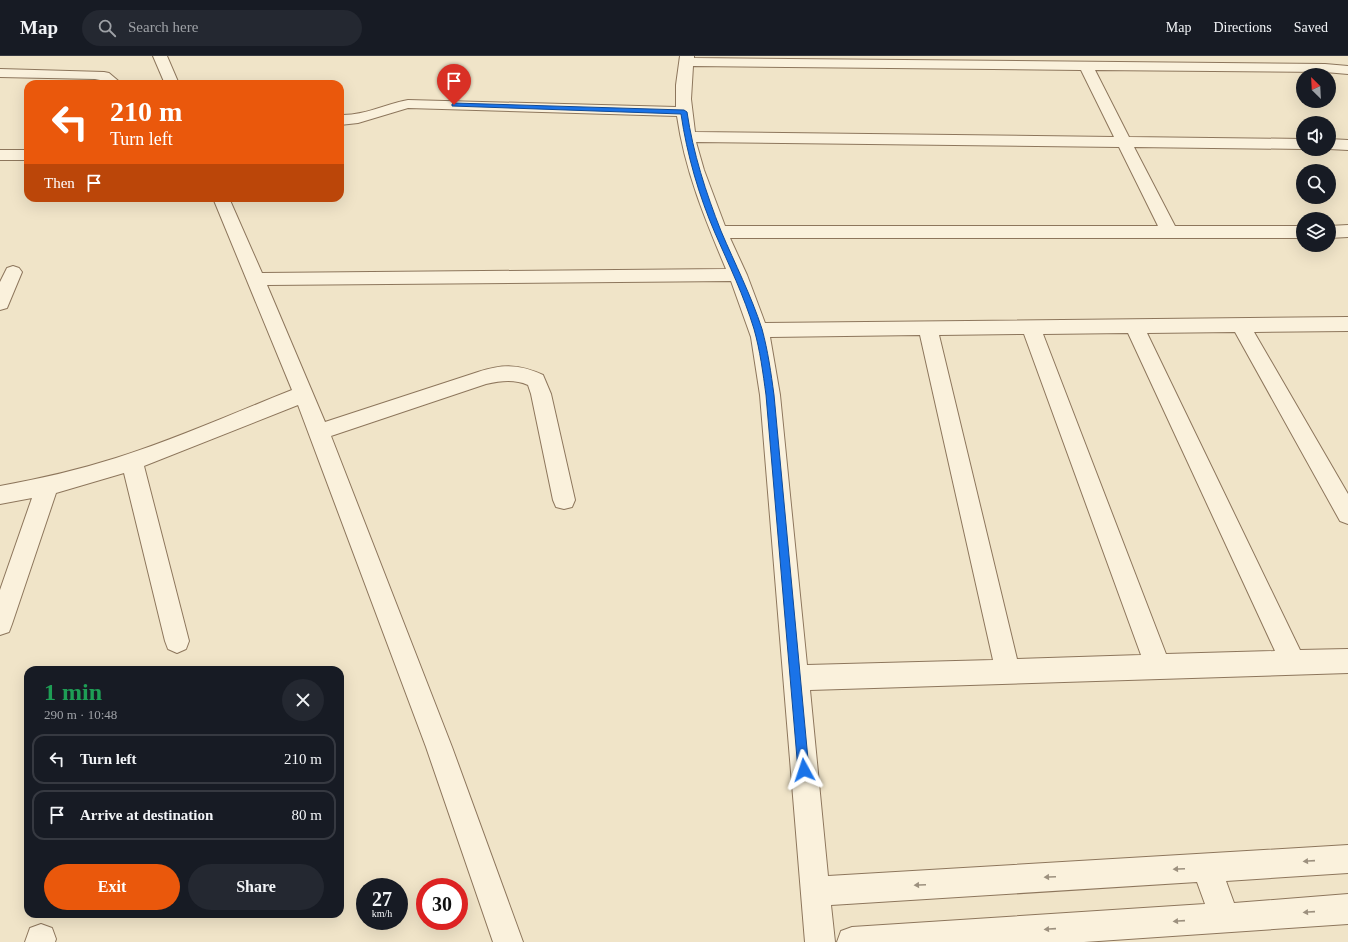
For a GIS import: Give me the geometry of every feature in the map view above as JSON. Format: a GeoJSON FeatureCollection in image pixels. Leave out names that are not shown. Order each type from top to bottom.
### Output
{"type":"FeatureCollection","features":[{"type":"Feature","properties":{"kind":"street"},"geometry":{"type":"LineString","coordinates":[[160,56],[170,80]]}},
{"type":"Feature","properties":{"kind":"street"},"geometry":{"type":"LineString","coordinates":[[820,942],[770,395],[758,330],[738,275],[718,232],[700,184],[687,137],[684,112],[683,80],[687,59],[1086,66],[1325,68],[1348,70]]}},
{"type":"Feature","properties":{"kind":"street"},"geometry":{"type":"LineString","coordinates":[[1086,66],[1169,232]]}},
{"type":"Feature","properties":{"kind":"street"},"geometry":{"type":"LineString","coordinates":[[0,73],[96,75],[104,76],[110,80]]}},
{"type":"Feature","properties":{"kind":"street"},"geometry":{"type":"LineString","coordinates":[[344,120],[367,118],[399,105],[408,104],[684,112]]}},
{"type":"Feature","properties":{"kind":"street"},"geometry":{"type":"LineString","coordinates":[[687,137],[1296,144]]}},
{"type":"Feature","properties":{"kind":"street"},"geometry":{"type":"LineString","coordinates":[[1336,144],[1348,145]]}},
{"type":"Feature","properties":{"kind":"street"},"geometry":{"type":"LineString","coordinates":[[0,154],[24,155]]}},
{"type":"Feature","properties":{"kind":"street"},"geometry":{"type":"LineString","coordinates":[[223,202],[255,278],[296,398],[319,432],[439,747],[508,942]]}},
{"type":"Feature","properties":{"kind":"street"},"geometry":{"type":"LineString","coordinates":[[718,232],[1296,232]]}},
{"type":"Feature","properties":{"kind":"street"},"geometry":{"type":"LineString","coordinates":[[1336,232],[1348,232]]}},
{"type":"Feature","properties":{"kind":"street"},"geometry":{"type":"LineString","coordinates":[[0,303],[13,272]]}},
{"type":"Feature","properties":{"kind":"street"},"geometry":{"type":"LineString","coordinates":[[255,278],[738,275]]}},
{"type":"Feature","properties":{"kind":"street"},"geometry":{"type":"LineString","coordinates":[[758,330],[1348,324]]}},
{"type":"Feature","properties":{"kind":"street"},"geometry":{"type":"LineString","coordinates":[[1241,325],[1348,514]]}},
{"type":"Feature","properties":{"kind":"street"},"geometry":{"type":"LineString","coordinates":[[1134,326],[1293,663]]}},
{"type":"Feature","properties":{"kind":"street"},"geometry":{"type":"LineString","coordinates":[[1031,327],[1158,667]]}},
{"type":"Feature","properties":{"kind":"street"},"geometry":{"type":"LineString","coordinates":[[928,328],[1008,672]]}},
{"type":"Feature","properties":{"kind":"street"},"geometry":{"type":"LineString","coordinates":[[319,432],[485,377],[504,372],[522,373],[536,380],[541,394],[564,500]]}},
{"type":"Feature","properties":{"kind":"street"},"geometry":{"type":"LineString","coordinates":[[0,495],[47,487],[102,472],[296,398]]}},
{"type":"Feature","properties":{"kind":"street"},"geometry":{"type":"LineString","coordinates":[[132,461],[177,641]]}},
{"type":"Feature","properties":{"kind":"street"},"geometry":{"type":"LineString","coordinates":[[0,624],[47,487]]}},
{"type":"Feature","properties":{"kind":"street"},"geometry":{"type":"LineString","coordinates":[[795,678],[1348,661]]}},
{"type":"Feature","properties":{"kind":"street"},"geometry":{"type":"LineString","coordinates":[[815,891],[1348,859]]}},
{"type":"Feature","properties":{"kind":"street"},"geometry":{"type":"LineString","coordinates":[[1206,868],[1225,918]]}},
{"type":"Feature","properties":{"kind":"street"},"geometry":{"type":"LineString","coordinates":[[852,942],[1348,909]]}},
{"type":"Feature","properties":{"kind":"route"},"geometry":{"type":"LineString","coordinates":[[454,105],[684,112],[687,137],[700,184],[718,232],[738,275],[758,330],[765,360],[770,395],[804,770]]}}]}
